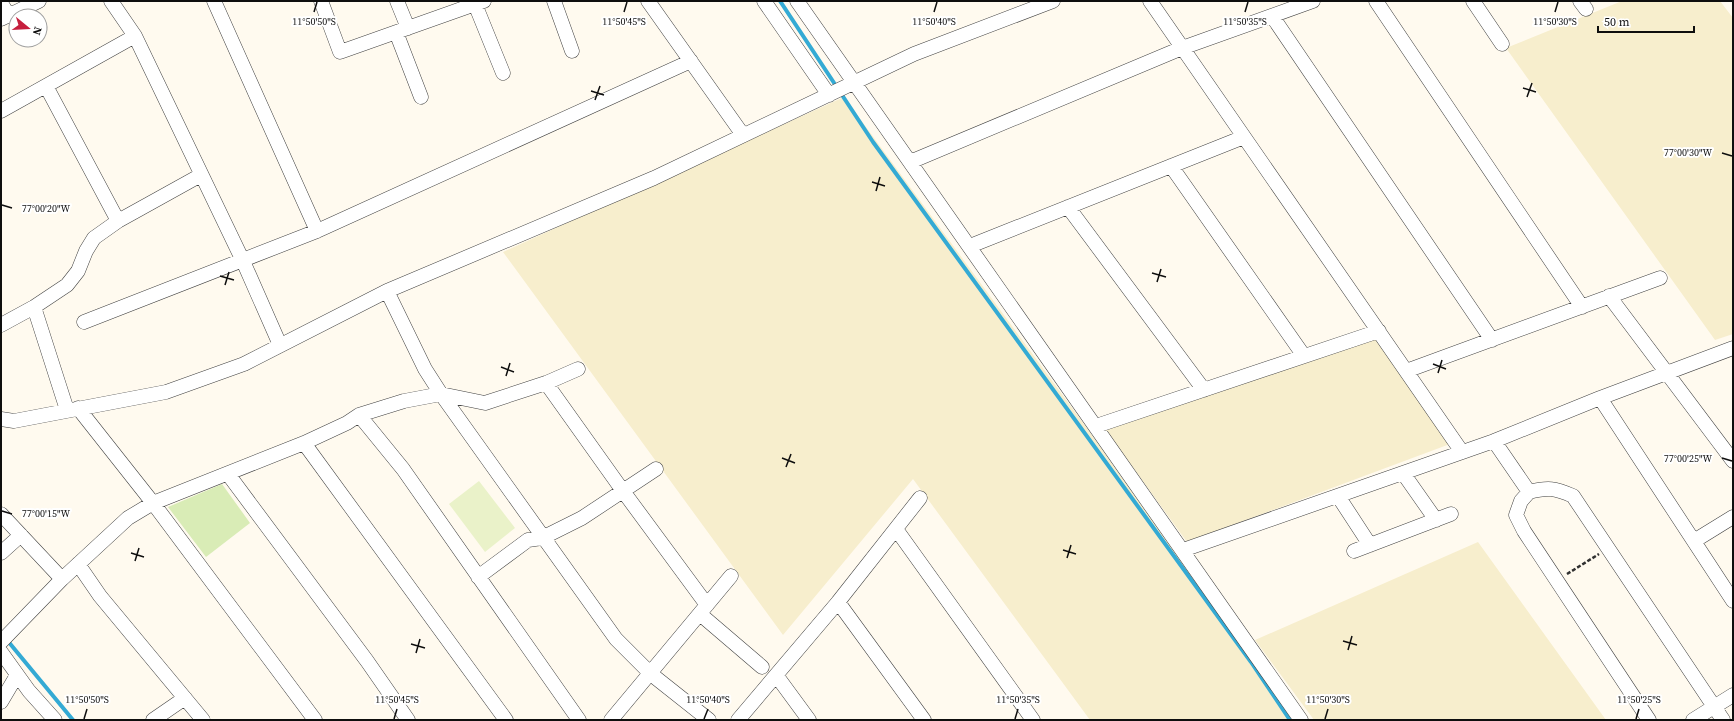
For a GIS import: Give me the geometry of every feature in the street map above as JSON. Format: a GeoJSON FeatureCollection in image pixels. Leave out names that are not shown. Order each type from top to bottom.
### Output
{"type":"FeatureCollection","features":[{"type":"Feature","properties":{"kind":"street"},"geometry":{"type":"LineString","coordinates":[[1,2],[5,18],[39,1]]}},
{"type":"Feature","properties":{"kind":"street"},"geometry":{"type":"LineString","coordinates":[[111,1],[135,36],[243,261],[280,345]]}},
{"type":"Feature","properties":{"kind":"street"},"geometry":{"type":"LineString","coordinates":[[214,1],[317,231]]}},
{"type":"Feature","properties":{"kind":"street"},"geometry":{"type":"LineString","coordinates":[[321,1],[340,52],[480,3],[503,73]]}},
{"type":"Feature","properties":{"kind":"street"},"geometry":{"type":"LineString","coordinates":[[397,1],[402,30],[421,97]]}},
{"type":"Feature","properties":{"kind":"street"},"geometry":{"type":"LineString","coordinates":[[554,1],[572,50]]}},
{"type":"Feature","properties":{"kind":"street"},"geometry":{"type":"LineString","coordinates":[[648,1],[743,136]]}},
{"type":"Feature","properties":{"kind":"street"},"geometry":{"type":"LineString","coordinates":[[764,1],[829,95]]}},
{"type":"Feature","properties":{"kind":"street"},"geometry":{"type":"LineString","coordinates":[[797,1],[1302,720]]}},
{"type":"Feature","properties":{"kind":"street"},"geometry":{"type":"LineString","coordinates":[[1,419],[14,421],[166,392],[244,364],[387,292],[654,178],[914,54],[1053,1]]}},
{"type":"Feature","properties":{"kind":"street"},"geometry":{"type":"LineString","coordinates":[[1150,1],[1462,452]]}},
{"type":"Feature","properties":{"kind":"street"},"geometry":{"type":"LineString","coordinates":[[910,162],[1182,48],[1313,1]]}},
{"type":"Feature","properties":{"kind":"street"},"geometry":{"type":"LineString","coordinates":[[1376,1],[1582,307]]}},
{"type":"Feature","properties":{"kind":"street"},"geometry":{"type":"LineString","coordinates":[[1473,1],[1502,44]]}},
{"type":"Feature","properties":{"kind":"street"},"geometry":{"type":"LineString","coordinates":[[1272,16],[1492,340]]}},
{"type":"Feature","properties":{"kind":"street"},"geometry":{"type":"LineString","coordinates":[[1,111],[135,36]]}},
{"type":"Feature","properties":{"kind":"street"},"geometry":{"type":"LineString","coordinates":[[84,322],[317,231],[691,61]]}},
{"type":"Feature","properties":{"kind":"street"},"geometry":{"type":"LineString","coordinates":[[46,86],[118,221]]}},
{"type":"Feature","properties":{"kind":"street"},"geometry":{"type":"LineString","coordinates":[[970,246],[1244,137]]}},
{"type":"Feature","properties":{"kind":"street"},"geometry":{"type":"LineString","coordinates":[[1171,166],[1304,356]]}},
{"type":"Feature","properties":{"kind":"street"},"geometry":{"type":"LineString","coordinates":[[1,324],[34,307],[67,285],[78,271],[86,251],[94,238],[118,221],[201,175]]}},
{"type":"Feature","properties":{"kind":"street"},"geometry":{"type":"LineString","coordinates":[[1068,207],[1204,390]]}},
{"type":"Feature","properties":{"kind":"street"},"geometry":{"type":"LineString","coordinates":[[1406,371],[1660,278]]}},
{"type":"Feature","properties":{"kind":"street"},"geometry":{"type":"LineString","coordinates":[[387,292],[425,369],[441,394],[616,640],[651,674],[709,720]]}},
{"type":"Feature","properties":{"kind":"street"},"geometry":{"type":"LineString","coordinates":[[1609,296],[1733,460]]}},
{"type":"Feature","properties":{"kind":"street"},"geometry":{"type":"LineString","coordinates":[[34,307],[72,409],[153,503],[316,720]]}},
{"type":"Feature","properties":{"kind":"street"},"geometry":{"type":"LineString","coordinates":[[1096,426],[1379,331]]}},
{"type":"Feature","properties":{"kind":"street"},"geometry":{"type":"LineString","coordinates":[[1183,550],[1462,452],[1733,348]]}},
{"type":"Feature","properties":{"kind":"street"},"geometry":{"type":"LineString","coordinates":[[1,642],[78,564],[128,518],[153,503],[304,443],[348,423],[359,415],[404,401],[441,394],[485,404],[546,383],[578,369]]}},
{"type":"Feature","properties":{"kind":"street"},"geometry":{"type":"LineString","coordinates":[[546,383],[623,491],[704,610],[762,667]]}},
{"type":"Feature","properties":{"kind":"street"},"geometry":{"type":"LineString","coordinates":[[1600,398],[1733,601]]}},
{"type":"Feature","properties":{"kind":"street"},"geometry":{"type":"LineString","coordinates":[[359,415],[403,469],[579,720]]}},
{"type":"Feature","properties":{"kind":"street"},"geometry":{"type":"LineString","coordinates":[[1494,440],[1529,492]]}},
{"type":"Feature","properties":{"kind":"street"},"geometry":{"type":"LineString","coordinates":[[304,443],[506,720]]}},
{"type":"Feature","properties":{"kind":"street"},"geometry":{"type":"LineString","coordinates":[[478,577],[528,540],[542,538],[582,518],[656,469]]}},
{"type":"Feature","properties":{"kind":"street"},"geometry":{"type":"LineString","coordinates":[[1403,473],[1436,520]]}},
{"type":"Feature","properties":{"kind":"street"},"geometry":{"type":"LineString","coordinates":[[228,474],[367,661],[408,720]]}},
{"type":"Feature","properties":{"kind":"street"},"geometry":{"type":"LineString","coordinates":[[1649,720],[1524,531],[1516,515],[1521,501],[1529,492],[1545,488],[1559,490],[1572,496],[1723,720]]}},
{"type":"Feature","properties":{"kind":"street"},"geometry":{"type":"LineString","coordinates":[[1338,496],[1370,545]]}},
{"type":"Feature","properties":{"kind":"street"},"geometry":{"type":"LineString","coordinates":[[738,720],[838,602],[920,498]]}},
{"type":"Feature","properties":{"kind":"street"},"geometry":{"type":"LineString","coordinates":[[1,514],[62,580]]}},
{"type":"Feature","properties":{"kind":"street"},"geometry":{"type":"LineString","coordinates":[[1354,551],[1451,514]]}},
{"type":"Feature","properties":{"kind":"street"},"geometry":{"type":"LineString","coordinates":[[1694,541],[1733,516]]}},
{"type":"Feature","properties":{"kind":"street"},"geometry":{"type":"LineString","coordinates":[[896,529],[1034,720]]}},
{"type":"Feature","properties":{"kind":"street"},"geometry":{"type":"LineString","coordinates":[[1,553],[21,535]]}},
{"type":"Feature","properties":{"kind":"street"},"geometry":{"type":"LineString","coordinates":[[78,564],[100,596],[203,720]]}},
{"type":"Feature","properties":{"kind":"street"},"geometry":{"type":"LineString","coordinates":[[611,720],[651,674],[731,576]]}},
{"type":"Feature","properties":{"kind":"street"},"geometry":{"type":"LineString","coordinates":[[838,602],[924,720]]}},
{"type":"Feature","properties":{"kind":"street"},"geometry":{"type":"LineString","coordinates":[[1,652],[29,692],[55,720]]}},
{"type":"Feature","properties":{"kind":"street"},"geometry":{"type":"LineString","coordinates":[[1,702],[17,675]]}},
{"type":"Feature","properties":{"kind":"street"},"geometry":{"type":"LineString","coordinates":[[776,675],[809,720]]}},
{"type":"Feature","properties":{"kind":"street"},"geometry":{"type":"LineString","coordinates":[[1693,720],[1733,695]]}},
{"type":"Feature","properties":{"kind":"street"},"geometry":{"type":"LineString","coordinates":[[153,720],[184,698]]}},
{"type":"Feature","properties":{"kind":"path"},"geometry":{"type":"LineString","coordinates":[[1557,581],[1607,549]]}},
{"type":"Feature","properties":{"kind":"shaded area"},"geometry":{"type":"Polygon","coordinates":[[[1622,1],[1720,1],[1733,18],[1733,334],[1715,340],[1506,48],[1622,1]]]}},
{"type":"Feature","properties":{"kind":"shaded area"},"geometry":{"type":"Polygon","coordinates":[[[844,97],[1089,431],[1294,720],[1090,720],[913,479],[783,635],[503,252],[844,97]]]}},
{"type":"Feature","properties":{"kind":"shaded area"},"geometry":{"type":"Polygon","coordinates":[[[1378,338],[1450,444],[1187,542],[1105,429],[1378,338]]]}},
{"type":"Feature","properties":{"kind":"shaded area"},"geometry":{"type":"Polygon","coordinates":[[[1478,542],[1606,720],[1314,720],[1255,640],[1478,542]]]}},
{"type":"Feature","properties":{"kind":"green space"},"geometry":{"type":"Polygon","coordinates":[[[479,481],[515,528],[485,552],[449,504],[479,481]]]}},
{"type":"Feature","properties":{"kind":"green space"},"geometry":{"type":"Polygon","coordinates":[[[222,484],[250,523],[206,557],[168,507],[222,484]]]}},
{"type":"Feature","properties":{"kind":"waterway"},"geometry":{"type":"LineString","coordinates":[[780,1],[873,142],[1251,662],[1290,720]]}},
{"type":"Feature","properties":{"kind":"waterway"},"geometry":{"type":"LineString","coordinates":[[7,640],[73,720]]}}]}
